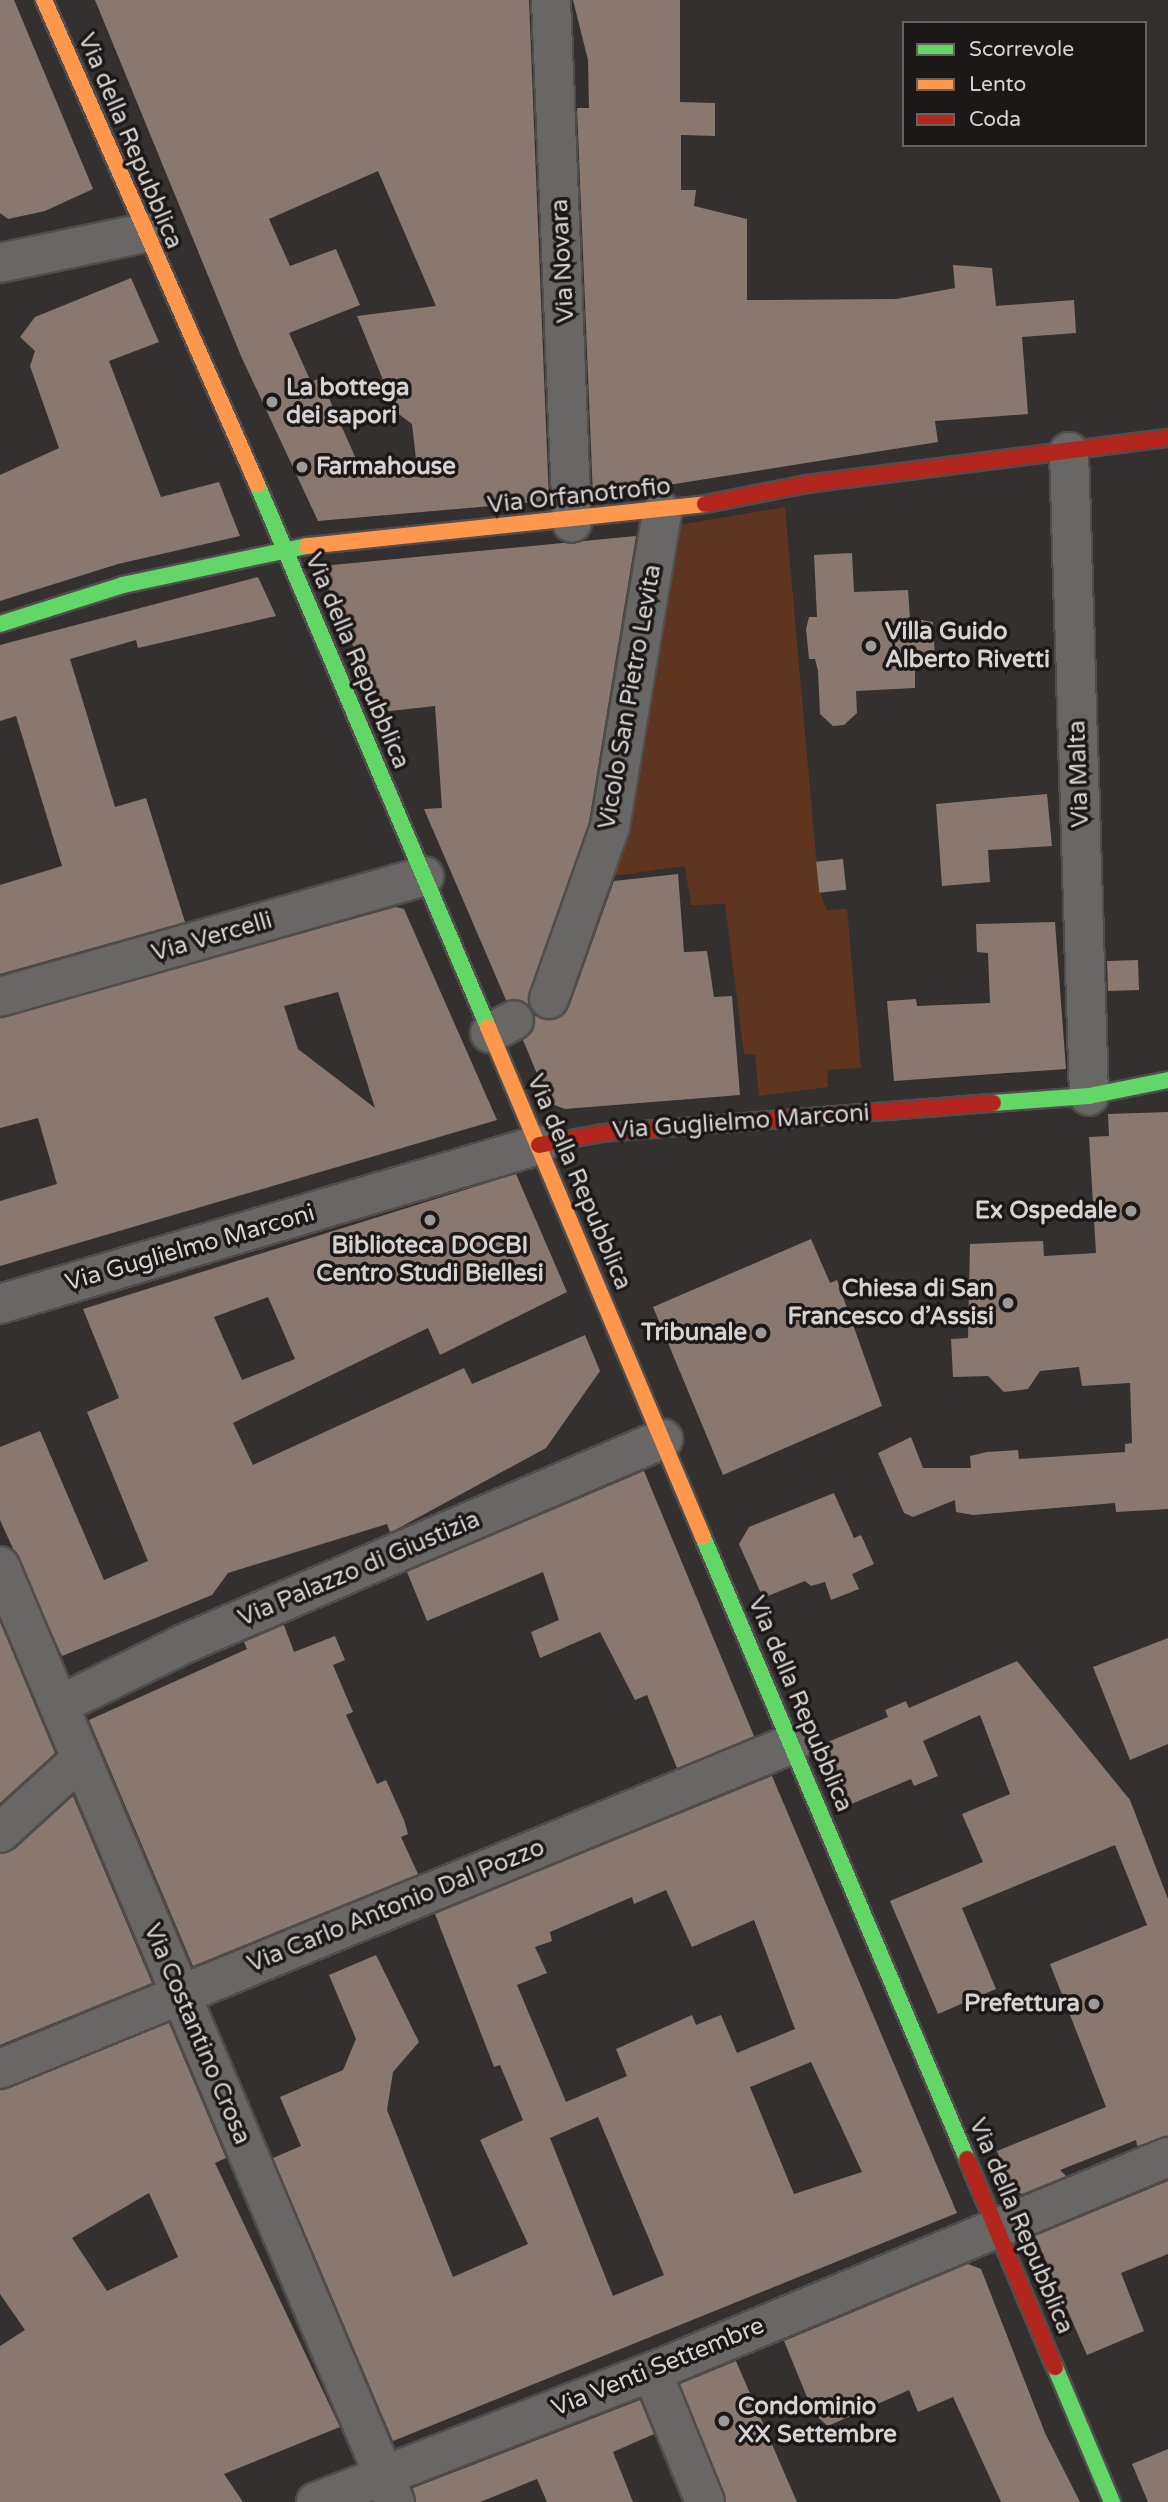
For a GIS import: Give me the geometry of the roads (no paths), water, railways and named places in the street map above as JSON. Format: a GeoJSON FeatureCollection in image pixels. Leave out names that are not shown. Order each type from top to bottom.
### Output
{"type":"FeatureCollection","features":[{"type":"Feature","properties":{"kind":"street","name":"Via della Repubblica"},"geometry":{"type":"LineString","coordinates":[[44,0],[144,233],[285,548],[424,876],[502,1026],[538,1145],[998,2227],[1112,2502]]}},
{"type":"Feature","properties":{"kind":"street","name":"Via Novara"},"geometry":{"type":"LineString","coordinates":[[551,0],[572,523]]}},
{"type":"Feature","properties":{"kind":"street"},"geometry":{"type":"LineString","coordinates":[[0,263],[144,233]]}},
{"type":"Feature","properties":{"kind":"street","name":"Via Orfanotrofio"},"geometry":{"type":"LineString","coordinates":[[0,624],[123,585],[285,548],[572,523],[662,512],[807,484],[1168,438]]}},
{"type":"Feature","properties":{"kind":"street","name":"Via Malta"},"geometry":{"type":"LineString","coordinates":[[1069,452],[1088,1096]]}},
{"type":"Feature","properties":{"kind":"street","name":"Vicolo San Pietro Levita"},"geometry":{"type":"LineString","coordinates":[[549,999],[610,827],[662,512]]}},
{"type":"Feature","properties":{"kind":"street","name":"Via Vercelli"},"geometry":{"type":"LineString","coordinates":[[0,997],[424,876]]}},
{"type":"Feature","properties":{"kind":"street","name":"Via Guglielmo Marconi"},"geometry":{"type":"LineString","coordinates":[[0,1304],[538,1145],[602,1133],[1088,1096],[1168,1080]]}},
{"type":"Feature","properties":{"kind":"street","name":"Via Palazzo di Giustizia"},"geometry":{"type":"LineString","coordinates":[[59,1705],[186,1643],[663,1439]]}},
{"type":"Feature","properties":{"kind":"street","name":"Via Costantino Crosa"},"geometry":{"type":"LineString","coordinates":[[0,1566],[389,2488]]}},
{"type":"Feature","properties":{"kind":"street","name":"Via Carlo Antonio Dal Pozzo"},"geometry":{"type":"LineString","coordinates":[[0,2069],[792,1744]]}},
{"type":"Feature","properties":{"kind":"street"},"geometry":{"type":"LineString","coordinates":[[0,1833],[81,1759]]}},
{"type":"Feature","properties":{"kind":"street","name":"Via Venti Settembre"},"geometry":{"type":"LineString","coordinates":[[316,2502],[389,2488],[652,2372],[1168,2157]]}},
{"type":"Feature","properties":{"kind":"street"},"geometry":{"type":"LineString","coordinates":[[652,2372],[705,2502]]}},
{"type":"Feature","properties":{"kind":"place","name":"La bottega dei sapori"},"geometry":{"type":"Point","coordinates":[272,402]}},
{"type":"Feature","properties":{"kind":"place","name":"Farmahouse"},"geometry":{"type":"Point","coordinates":[302,467]}},
{"type":"Feature","properties":{"kind":"place","name":"Villa Guido Alberto Rivetti"},"geometry":{"type":"Point","coordinates":[871,646]}},
{"type":"Feature","properties":{"kind":"place","name":"Ex Ospedale"},"geometry":{"type":"Point","coordinates":[1131,1211]}},
{"type":"Feature","properties":{"kind":"place","name":"Biblioteca DOCBI Centro Studi Biellesi"},"geometry":{"type":"Point","coordinates":[430,1220]}},
{"type":"Feature","properties":{"kind":"place","name":"Chiesa di San Francesco d’Assisi"},"geometry":{"type":"Point","coordinates":[1008,1303]}},
{"type":"Feature","properties":{"kind":"place","name":"Tribunale"},"geometry":{"type":"Point","coordinates":[761,1333]}},
{"type":"Feature","properties":{"kind":"place","name":"Prefettura"},"geometry":{"type":"Point","coordinates":[1094,2004]}},
{"type":"Feature","properties":{"kind":"place","name":"Condominio XX Settembre"},"geometry":{"type":"Point","coordinates":[724,2421]}}]}
